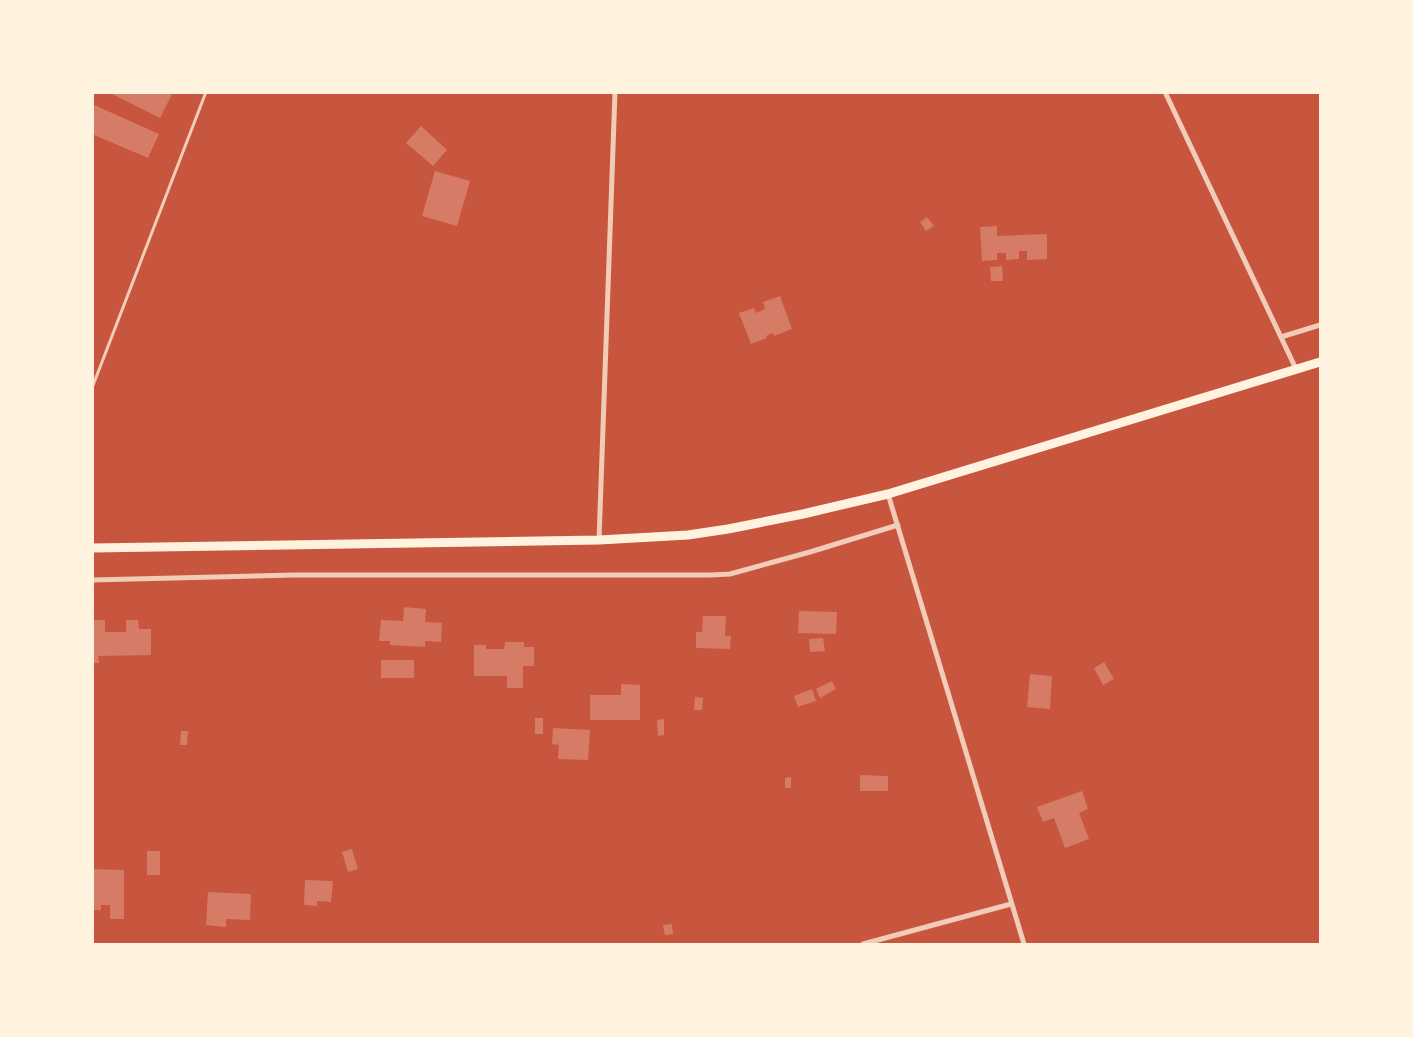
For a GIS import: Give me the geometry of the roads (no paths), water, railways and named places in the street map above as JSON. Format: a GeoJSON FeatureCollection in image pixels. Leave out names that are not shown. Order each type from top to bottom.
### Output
{"type":"FeatureCollection","features":[{"type":"Feature","properties":{"kind":"main road"},"geometry":{"type":"LineString","coordinates":[[92,548],[599,540],[678,536],[728,529],[888,494],[1320,362]]}},
{"type":"Feature","properties":{"kind":"street"},"geometry":{"type":"LineString","coordinates":[[599,540],[615,92]]}},
{"type":"Feature","properties":{"kind":"street"},"geometry":{"type":"LineString","coordinates":[[1165,92],[1296,369]]}},
{"type":"Feature","properties":{"kind":"street"},"geometry":{"type":"LineString","coordinates":[[1281,337],[1320,325]]}},
{"type":"Feature","properties":{"kind":"street"},"geometry":{"type":"LineString","coordinates":[[888,494],[1024,944]]}},
{"type":"Feature","properties":{"kind":"street"},"geometry":{"type":"LineString","coordinates":[[92,580],[294,576],[711,576],[730,574],[783,560],[898,525]]}},
{"type":"Feature","properties":{"kind":"street"},"geometry":{"type":"LineString","coordinates":[[864,944],[1011,904]]}},
{"type":"Feature","properties":{"kind":"lane"},"geometry":{"type":"LineString","coordinates":[[92,388],[206,92]]}}]}
